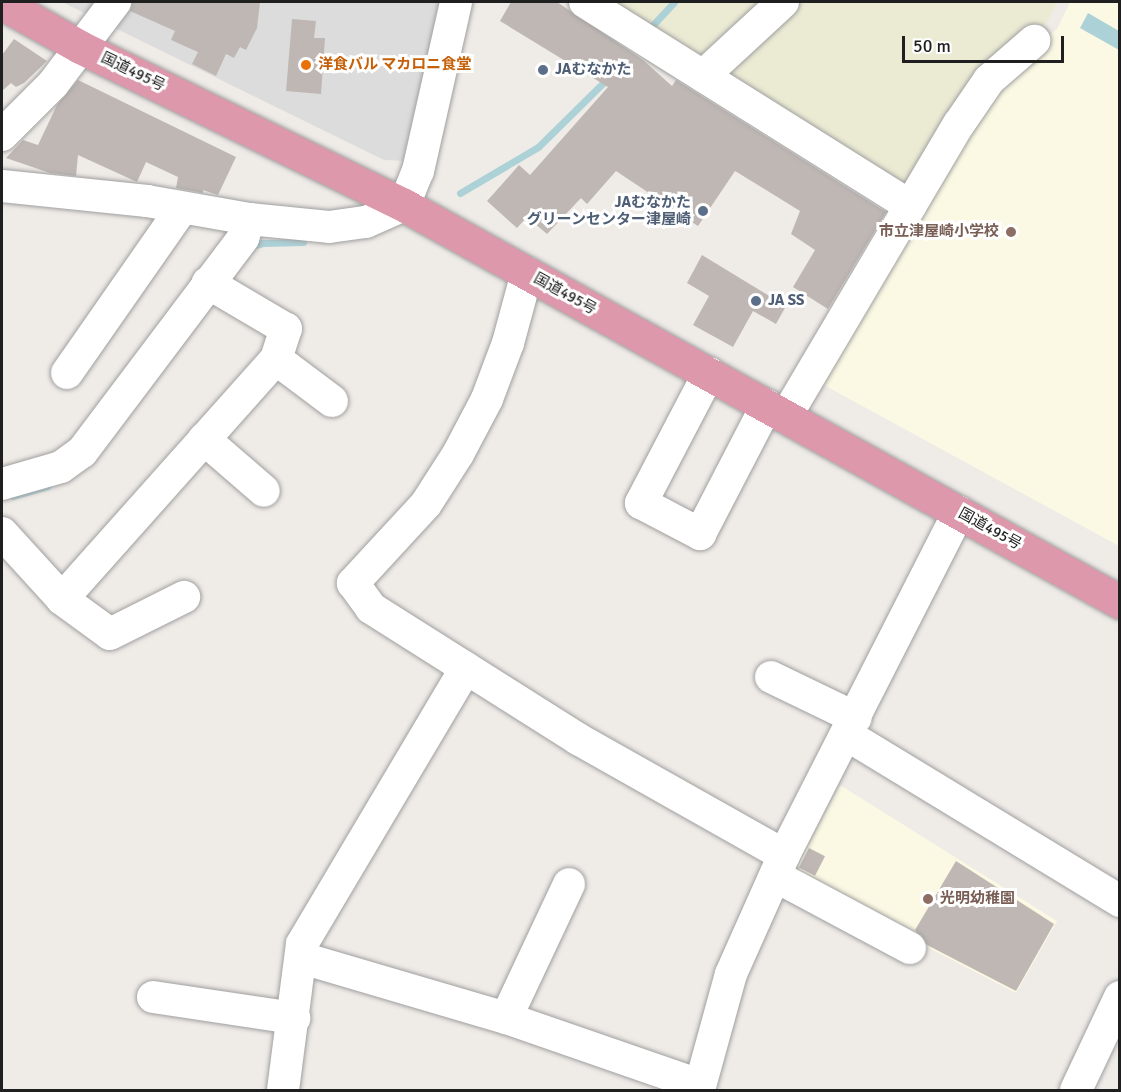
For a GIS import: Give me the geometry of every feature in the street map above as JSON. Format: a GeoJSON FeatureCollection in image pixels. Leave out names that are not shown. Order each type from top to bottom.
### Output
{"type":"FeatureCollection","features":[{"type":"Feature","properties":{"kind":"highway","name":"国道495号"},"geometry":{"type":"LineString","coordinates":[[2,3],[80,47],[404,205],[1119,602]]}},
{"type":"Feature","properties":{"kind":"street"},"geometry":{"type":"LineString","coordinates":[[2,135],[53,84],[115,2]]}},
{"type":"Feature","properties":{"kind":"street"},"geometry":{"type":"LineString","coordinates":[[2,186],[147,201],[249,219],[329,228],[366,222],[404,205],[418,171],[456,2]]}},
{"type":"Feature","properties":{"kind":"street"},"geometry":{"type":"LineString","coordinates":[[585,2],[910,206]]}},
{"type":"Feature","properties":{"kind":"street"},"geometry":{"type":"LineString","coordinates":[[703,76],[783,2]]}},
{"type":"Feature","properties":{"kind":"street"},"geometry":{"type":"LineString","coordinates":[[709,374],[641,503],[700,534],[989,80],[1034,41]]}},
{"type":"Feature","properties":{"kind":"street"},"geometry":{"type":"LineString","coordinates":[[66,373],[182,208]]}},
{"type":"Feature","properties":{"kind":"street"},"geometry":{"type":"LineString","coordinates":[[2,484],[62,467],[82,452],[243,238],[249,219]]}},
{"type":"Feature","properties":{"kind":"street"},"geometry":{"type":"LineString","coordinates":[[527,273],[501,362],[458,454],[426,504],[353,583],[371,608],[910,948]]}},
{"type":"Feature","properties":{"kind":"street"},"geometry":{"type":"LineString","coordinates":[[62,599],[276,359],[286,329],[208,284]]}},
{"type":"Feature","properties":{"kind":"street"},"geometry":{"type":"LineString","coordinates":[[276,359],[332,401]]}},
{"type":"Feature","properties":{"kind":"street"},"geometry":{"type":"LineString","coordinates":[[204,439],[264,491]]}},
{"type":"Feature","properties":{"kind":"street"},"geometry":{"type":"LineString","coordinates":[[302,958],[506,1018],[699,1088],[731,974],[780,865],[959,512]]}},
{"type":"Feature","properties":{"kind":"street"},"geometry":{"type":"LineString","coordinates":[[2,533],[62,599],[110,634],[184,597]]}},
{"type":"Feature","properties":{"kind":"street"},"geometry":{"type":"LineString","coordinates":[[283,1090],[302,958],[302,944],[466,668]]}},
{"type":"Feature","properties":{"kind":"street"},"geometry":{"type":"LineString","coordinates":[[771,677],[851,726],[1119,901]]}},
{"type":"Feature","properties":{"kind":"street"},"geometry":{"type":"LineString","coordinates":[[506,1018],[569,884]]}},
{"type":"Feature","properties":{"kind":"street"},"geometry":{"type":"LineString","coordinates":[[153,997],[294,1018]]}},
{"type":"Feature","properties":{"kind":"street"},"geometry":{"type":"LineString","coordinates":[[1076,1090],[1119,997]]}},
{"type":"Feature","properties":{"kind":"shaded area"},"geometry":{"type":"Polygon","coordinates":[[[62,2],[446,2],[409,161],[384,160],[62,2]]]}},
{"type":"Feature","properties":{"kind":"shaded area","name":"市立津屋崎小学校"},"geometry":{"type":"Polygon","coordinates":[[[1070,2],[1119,2],[1119,546],[813,379],[993,84],[1057,29],[1070,2]]]}},
{"type":"Feature","properties":{"kind":"shaded area","name":"光明幼稚園"},"geometry":{"type":"Polygon","coordinates":[[[840,785],[1057,921],[1016,993],[792,877],[840,785]]]}},
{"type":"Feature","properties":{"kind":"green space"},"geometry":{"type":"Polygon","coordinates":[[[604,2],[1057,2],[1048,21],[983,79],[909,196],[604,2]]]}},
{"type":"Feature","properties":{"kind":"water"},"geometry":{"type":"Polygon","coordinates":[[[1088,13],[1119,31],[1119,50],[1080,28],[1088,13]]]}},
{"type":"Feature","properties":{"kind":"building"},"geometry":{"type":"Polygon","coordinates":[[[133,2],[260,2],[257,28],[246,50],[240,47],[234,58],[226,54],[216,76],[192,64],[198,52],[171,40],[175,31],[130,11],[133,2]]]}},
{"type":"Feature","properties":{"kind":"building"},"geometry":{"type":"Polygon","coordinates":[[[511,2],[557,2],[643,60],[672,86],[676,80],[886,212],[828,309],[793,287],[815,250],[791,234],[800,211],[735,171],[698,226],[678,213],[673,221],[644,201],[649,193],[616,171],[587,204],[581,198],[547,234],[527,217],[517,228],[487,201],[519,165],[530,175],[608,87],[500,21],[511,2]]]}},
{"type":"Feature","properties":{"kind":"building","name":"洋食バル マカロニ食堂"},"geometry":{"type":"Polygon","coordinates":[[[292,19],[316,21],[314,38],[325,38],[321,94],[286,91],[292,19]]]}},
{"type":"Feature","properties":{"kind":"building"},"geometry":{"type":"Polygon","coordinates":[[[14,39],[47,61],[24,83],[16,87],[11,83],[2,91],[2,55],[14,39]]]}},
{"type":"Feature","properties":{"kind":"building"},"geometry":{"type":"Polygon","coordinates":[[[78,80],[236,157],[218,195],[203,190],[203,193],[176,188],[178,177],[146,162],[137,182],[78,155],[76,176],[50,173],[6,158],[23,140],[38,145],[57,105],[78,80]]]}},
{"type":"Feature","properties":{"kind":"building"},"geometry":{"type":"Polygon","coordinates":[[[702,255],[786,306],[776,324],[753,311],[733,347],[693,325],[709,296],[687,283],[702,255]]]}},
{"type":"Feature","properties":{"kind":"building"},"geometry":{"type":"Polygon","coordinates":[[[809,848],[825,856],[815,876],[799,868],[809,848]]]}},
{"type":"Feature","properties":{"kind":"building"},"geometry":{"type":"Polygon","coordinates":[[[956,861],[1054,924],[1016,991],[927,945],[915,930],[956,861]]]}},
{"type":"Feature","properties":{"kind":"waterway"},"geometry":{"type":"LineString","coordinates":[[650,28],[674,2]]}},
{"type":"Feature","properties":{"kind":"waterway"},"geometry":{"type":"LineString","coordinates":[[460,193],[538,147],[608,78]]}},
{"type":"Feature","properties":{"kind":"waterway"},"geometry":{"type":"LineString","coordinates":[[249,247],[263,243],[303,242]]}},
{"type":"Feature","properties":{"kind":"waterway"},"geometry":{"type":"LineString","coordinates":[[13,496],[48,486]]}},
{"type":"Feature","properties":{"kind":"place","name":"洋食バル マカロニ食堂"},"geometry":{"type":"Point","coordinates":[306,65]}},
{"type":"Feature","properties":{"kind":"place","name":"JAむなかた"},"geometry":{"type":"Point","coordinates":[543,70]}},
{"type":"Feature","properties":{"kind":"place","name":"JAむなかた グリーンセンター津屋崎"},"geometry":{"type":"Point","coordinates":[703,211]}},
{"type":"Feature","properties":{"kind":"place","name":"市立津屋崎小学校"},"geometry":{"type":"Point","coordinates":[1011,232]}},
{"type":"Feature","properties":{"kind":"place","name":"JA SS"},"geometry":{"type":"Point","coordinates":[756,301]}},
{"type":"Feature","properties":{"kind":"place","name":"光明幼稚園"},"geometry":{"type":"Point","coordinates":[928,899]}}]}
